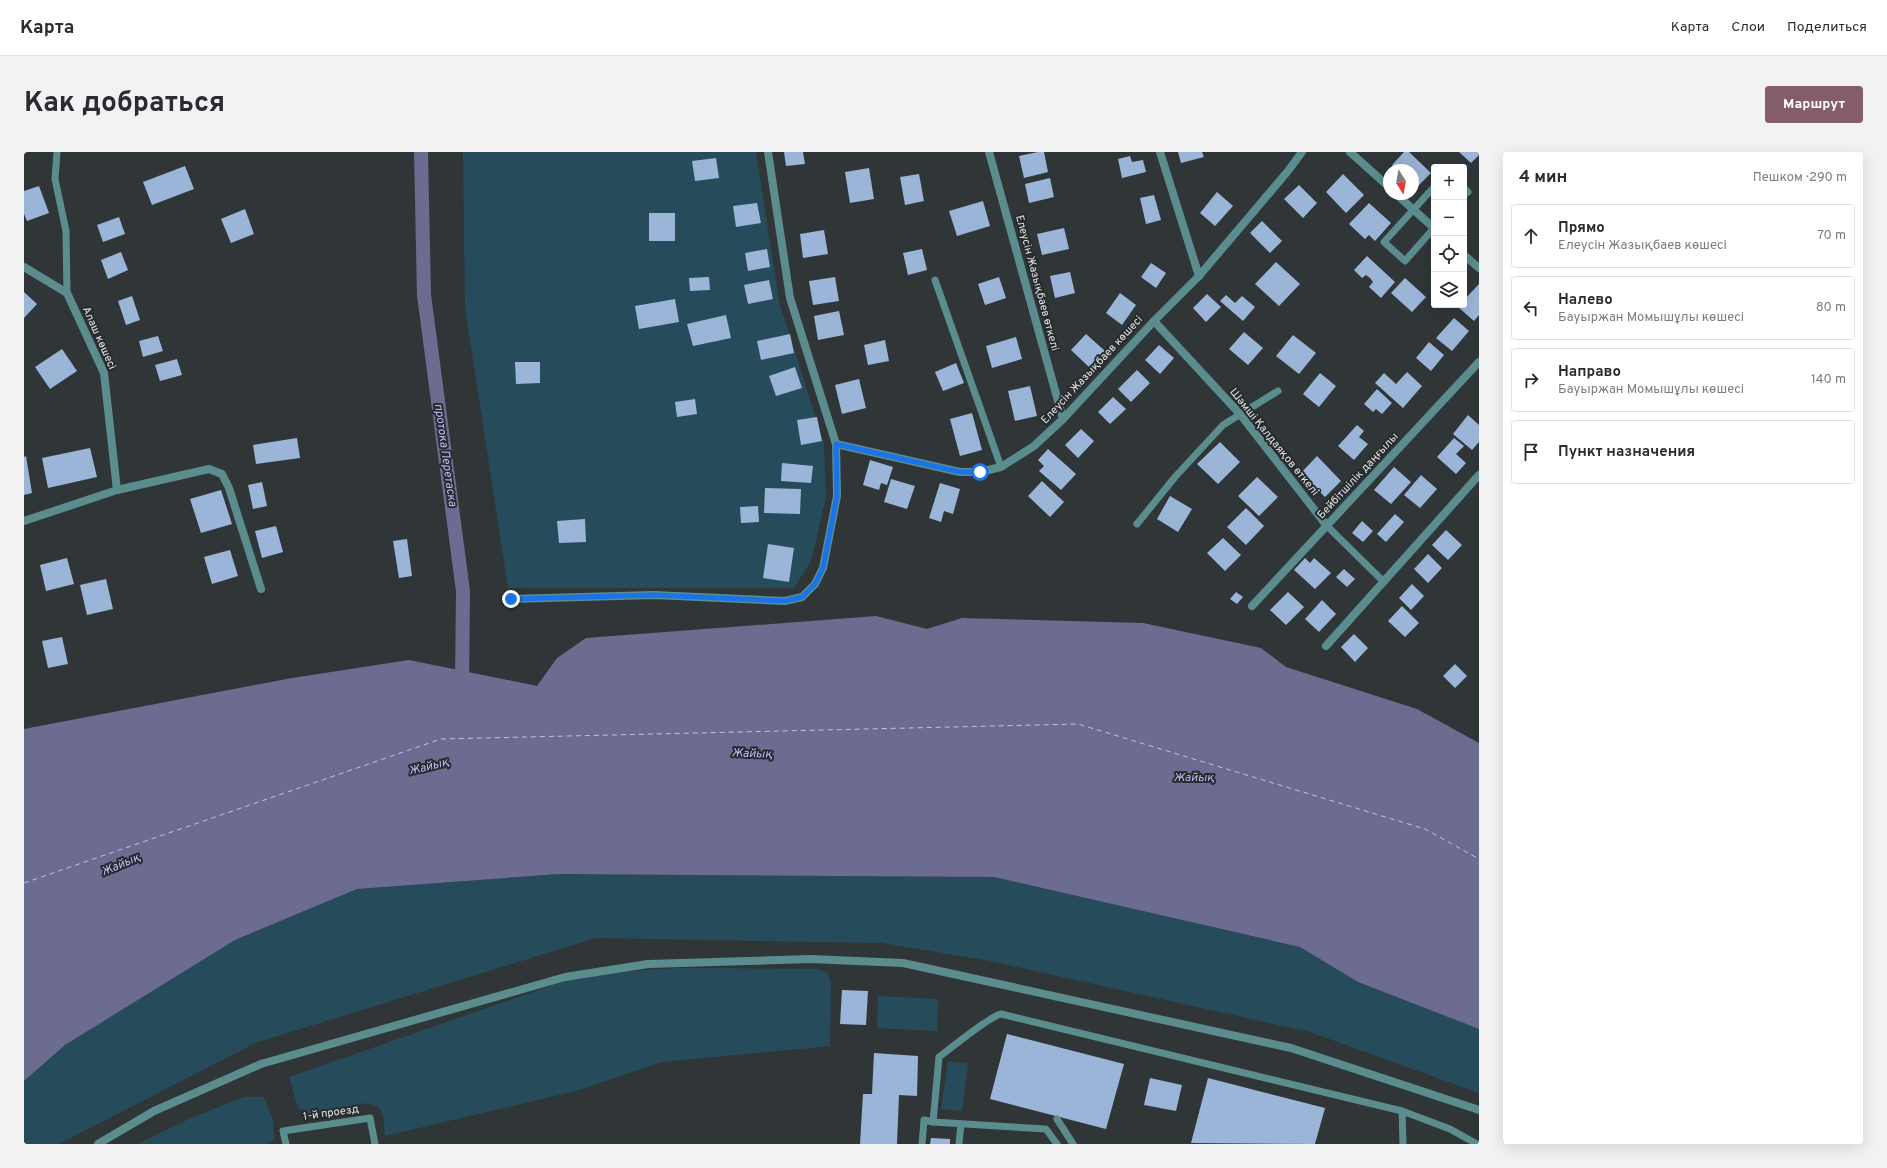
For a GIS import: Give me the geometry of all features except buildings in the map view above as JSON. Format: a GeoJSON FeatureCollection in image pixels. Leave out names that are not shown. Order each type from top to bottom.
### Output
{"type":"FeatureCollection","features":[{"type":"Feature","properties":{"kind":"street"},"geometry":{"type":"LineString","coordinates":[[511,599],[654,595],[785,601],[802,597],[815,584],[823,568],[837,496],[836,444],[790,298],[768,152]]}},
{"type":"Feature","properties":{"kind":"street","name":"Елеусін Жазықбаев өткелі"},"geometry":{"type":"LineString","coordinates":[[989,152],[1063,419]]}},
{"type":"Feature","properties":{"kind":"street"},"geometry":{"type":"LineString","coordinates":[[1160,152],[1200,276]]}},
{"type":"Feature","properties":{"kind":"street","name":"Елеусін Жазықбаев көшесі"},"geometry":{"type":"LineString","coordinates":[[836,444],[960,472],[980,472],[1000,467],[1034,446],[1063,419],[1154,321],[1200,276],[1288,171],[1302,152]]}},
{"type":"Feature","properties":{"kind":"street"},"geometry":{"type":"LineString","coordinates":[[1350,152],[1383,182]]}},
{"type":"Feature","properties":{"kind":"street"},"geometry":{"type":"LineString","coordinates":[[1403,200],[1431,225]]}},
{"type":"Feature","properties":{"kind":"street"},"geometry":{"type":"LineString","coordinates":[[1467,258],[1479,268]]}},
{"type":"Feature","properties":{"kind":"street"},"geometry":{"type":"LineString","coordinates":[[24,267],[67,293]]}},
{"type":"Feature","properties":{"kind":"street","name":"Алаш көшесі"},"geometry":{"type":"LineString","coordinates":[[67,293],[104,373],[117,490]]}},
{"type":"Feature","properties":{"kind":"street","name":"Шәмші Қалдаяқов өткелі"},"geometry":{"type":"LineString","coordinates":[[1154,321],[1240,414],[1327,526]]}},
{"type":"Feature","properties":{"kind":"street","name":"Бейбітшілік даңғылы"},"geometry":{"type":"LineString","coordinates":[[1252,606],[1479,362]]}},
{"type":"Feature","properties":{"kind":"street"},"geometry":{"type":"LineString","coordinates":[[24,520],[117,490],[209,469],[222,474],[229,488],[261,589]]}},
{"type":"Feature","properties":{"kind":"street"},"geometry":{"type":"LineString","coordinates":[[1326,646],[1479,475]]}},
{"type":"Feature","properties":{"kind":"street"},"geometry":{"type":"LineString","coordinates":[[98,1144],[154,1111],[261,1064],[565,977],[648,964],[811,959],[903,963],[1291,1048],[1479,1110]]}},
{"type":"Feature","properties":{"kind":"lane"},"geometry":{"type":"LineString","coordinates":[[57,152],[55,179],[66,231],[67,293]]}},
{"type":"Feature","properties":{"kind":"lane"},"geometry":{"type":"LineString","coordinates":[[1431,191],[1384,242],[1405,261],[1431,231]]}},
{"type":"Feature","properties":{"kind":"lane"},"geometry":{"type":"LineString","coordinates":[[935,280],[1000,467]]}},
{"type":"Feature","properties":{"kind":"lane"},"geometry":{"type":"LineString","coordinates":[[1136,524],[1175,477],[1223,425],[1278,391]]}},
{"type":"Feature","properties":{"kind":"lane"},"geometry":{"type":"LineString","coordinates":[[1327,526],[1384,582]]}},
{"type":"Feature","properties":{"kind":"lane"},"geometry":{"type":"LineString","coordinates":[[933,1122],[939,1056],[994,1016],[1001,1014],[1402,1111],[1450,1129],[1477,1144]]}},
{"type":"Feature","properties":{"kind":"lane"},"geometry":{"type":"LineString","coordinates":[[1402,1111],[1403,1144]]}},
{"type":"Feature","properties":{"kind":"lane","name":"1-й проезд"},"geometry":{"type":"LineString","coordinates":[[286,1144],[283,1131],[370,1118],[375,1144]]}},
{"type":"Feature","properties":{"kind":"lane"},"geometry":{"type":"LineString","coordinates":[[1057,1119],[1073,1144]]}},
{"type":"Feature","properties":{"kind":"lane"},"geometry":{"type":"LineString","coordinates":[[922,1144],[924,1120],[933,1122],[1046,1129],[1057,1144]]}},
{"type":"Feature","properties":{"kind":"lane"},"geometry":{"type":"LineString","coordinates":[[959,1144],[961,1124]]}},
{"type":"Feature","properties":{"kind":"shaded area"},"geometry":{"type":"Polygon","coordinates":[[[463,152],[756,152],[779,301],[824,444],[826,497],[811,561],[794,588],[508,588],[465,308],[463,152]]]}},
{"type":"Feature","properties":{"kind":"shaded area"},"geometry":{"type":"Polygon","coordinates":[[[559,874],[994,877],[1300,947],[1358,982],[1479,1029],[1479,1093],[1310,1032],[990,961],[881,943],[596,938],[255,1043],[59,1144],[24,1144],[24,1081],[65,1045],[235,940],[357,889],[559,874]]]}},
{"type":"Feature","properties":{"kind":"shaded area"},"geometry":{"type":"Polygon","coordinates":[[[679,968],[817,969],[827,972],[831,983],[830,1046],[661,1062],[580,1090],[385,1136],[383,1115],[374,1105],[368,1103],[305,1114],[297,1105],[289,1077],[573,978],[627,971],[679,968]]]}},
{"type":"Feature","properties":{"kind":"shaded area"},"geometry":{"type":"Polygon","coordinates":[[[878,996],[938,999],[937,1031],[877,1028],[878,996]]]}},
{"type":"Feature","properties":{"kind":"shaded area"},"geometry":{"type":"Polygon","coordinates":[[[948,1061],[968,1064],[962,1111],[941,1109],[948,1061]]]}},
{"type":"Feature","properties":{"kind":"shaded area"},"geometry":{"type":"Polygon","coordinates":[[[244,1097],[264,1097],[273,1120],[274,1140],[265,1144],[138,1144],[187,1120],[244,1097]]]}},
{"type":"Feature","properties":{"kind":"water","name":"Жайық"},"geometry":{"type":"Polygon","coordinates":[[[876,616],[927,629],[962,618],[1143,623],[1261,648],[1286,667],[1417,709],[1479,743],[1479,1029],[1358,982],[1300,947],[994,877],[559,874],[357,889],[235,940],[65,1045],[24,1081],[24,729],[292,678],[409,660],[537,686],[557,658],[586,638],[876,616]]]}},
{"type":"Feature","properties":{"kind":"waterway","name":"протока Перетаска"},"geometry":{"type":"LineString","coordinates":[[421,152],[424,295],[463,591],[462,690]]}},
{"type":"Feature","properties":{"kind":"ferry route"},"geometry":{"type":"LineString","coordinates":[[24,883],[441,739],[1078,724],[1425,829],[1479,859]]}},
{"type":"Feature","properties":{"kind":"route"},"geometry":{"type":"LineString","coordinates":[[511,599],[654,595],[785,601],[802,597],[815,584],[823,568],[837,496],[836,444],[960,472],[980,472]]}}]}
